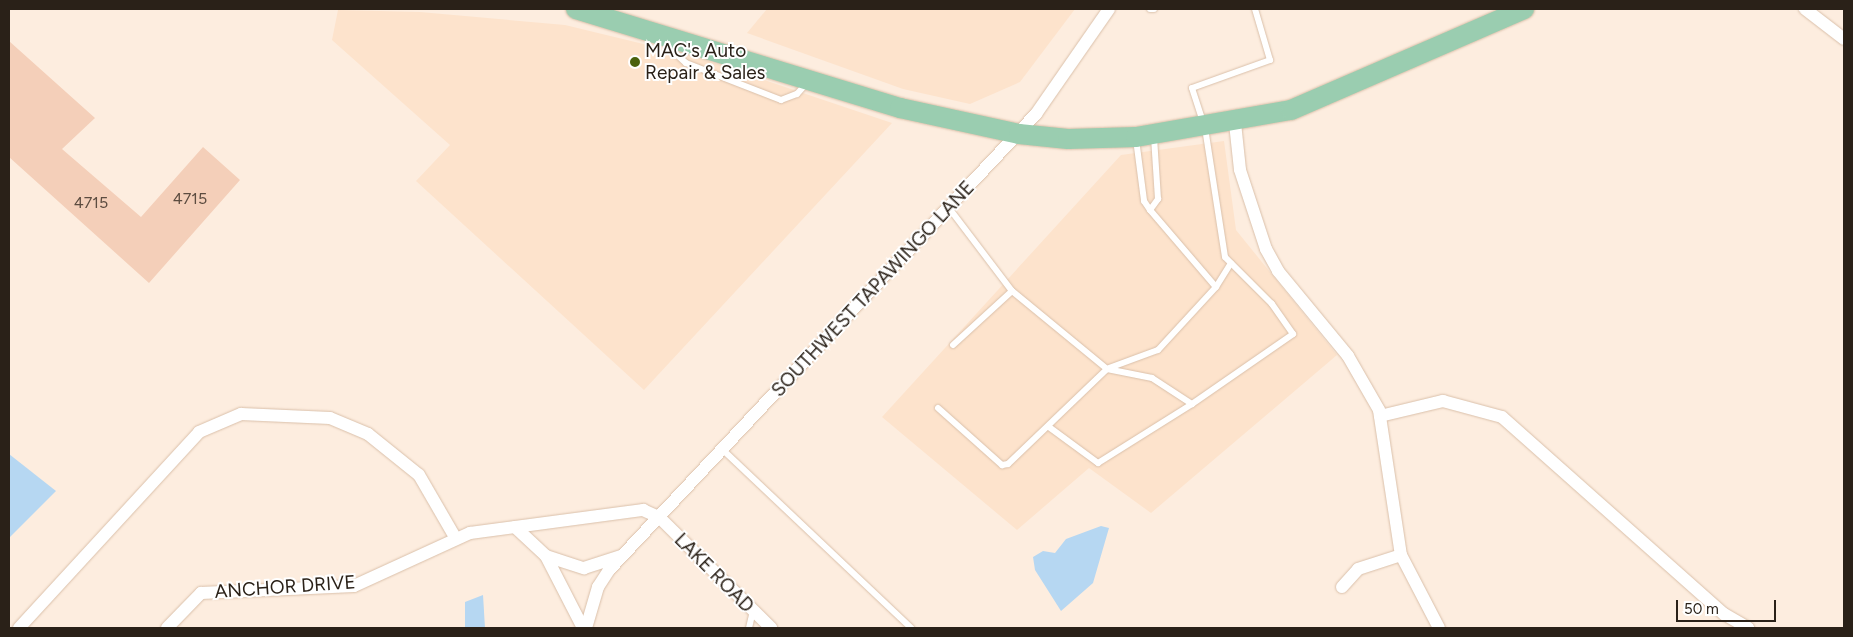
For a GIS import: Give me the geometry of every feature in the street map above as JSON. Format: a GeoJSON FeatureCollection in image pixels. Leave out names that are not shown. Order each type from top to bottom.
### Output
{"type":"FeatureCollection","features":[{"type":"Feature","properties":{"kind":"main road"},"geometry":{"type":"LineString","coordinates":[[576,9],[900,108],[1019,134],[1145,136],[1235,123],[1291,110],[1524,9]]}},
{"type":"Feature","properties":{"kind":"street","name":"SOUTHWEST TAPAWINGO LANE"},"geometry":{"type":"LineString","coordinates":[[621,556],[1019,134],[1108,9]]}},
{"type":"Feature","properties":{"kind":"street"},"geometry":{"type":"LineString","coordinates":[[1805,9],[1844,39]]}},
{"type":"Feature","properties":{"kind":"street"},"geometry":{"type":"LineString","coordinates":[[1235,123],[1240,170],[1266,249],[1278,271],[1348,356],[1380,416],[1401,555],[1439,628]]}},
{"type":"Feature","properties":{"kind":"street"},"geometry":{"type":"LineString","coordinates":[[1380,416],[1420,402],[1443,400],[1476,406],[1524,433],[1724,614],[1748,628]]}},
{"type":"Feature","properties":{"kind":"street"},"geometry":{"type":"LineString","coordinates":[[19,628],[199,432],[241,414],[330,418],[368,434],[419,475],[455,537]]}},
{"type":"Feature","properties":{"kind":"street","name":"ANCHOR DRIVE"},"geometry":{"type":"LineString","coordinates":[[167,628],[201,594],[354,586],[455,537],[643,510],[658,516]]}},
{"type":"Feature","properties":{"kind":"street","name":"LAKE ROAD"},"geometry":{"type":"LineString","coordinates":[[658,516],[771,628]]}},
{"type":"Feature","properties":{"kind":"street"},"geometry":{"type":"LineString","coordinates":[[515,527],[546,556],[584,628]]}},
{"type":"Feature","properties":{"kind":"street"},"geometry":{"type":"LineString","coordinates":[[1342,587],[1358,569],[1401,555]]}},
{"type":"Feature","properties":{"kind":"street"},"geometry":{"type":"LineString","coordinates":[[546,556],[584,568],[621,556]]}},
{"type":"Feature","properties":{"kind":"street"},"geometry":{"type":"LineString","coordinates":[[584,628],[598,587],[621,556]]}},
{"type":"Feature","properties":{"kind":"lane"},"geometry":{"type":"LineString","coordinates":[[1049,428],[1098,463],[1192,404],[1293,334],[1272,304],[1225,257],[1205,128],[1192,88],[1270,60],[1255,9]]}},
{"type":"Feature","properties":{"kind":"lane"},"geometry":{"type":"LineString","coordinates":[[673,38],[672,50],[686,63],[781,100],[797,94],[810,80]]}},
{"type":"Feature","properties":{"kind":"lane"},"geometry":{"type":"LineString","coordinates":[[1145,136],[1144,201],[1216,288]]}},
{"type":"Feature","properties":{"kind":"lane"},"geometry":{"type":"LineString","coordinates":[[1145,136],[1158,199],[1150,210]]}},
{"type":"Feature","properties":{"kind":"lane"},"geometry":{"type":"LineString","coordinates":[[949,208],[1012,291],[1107,369],[1152,378],[1192,404]]}},
{"type":"Feature","properties":{"kind":"lane"},"geometry":{"type":"LineString","coordinates":[[938,408],[1002,465],[1049,428],[1107,369],[1158,350],[1216,288],[1231,263]]}},
{"type":"Feature","properties":{"kind":"lane"},"geometry":{"type":"LineString","coordinates":[[953,345],[1012,291]]}},
{"type":"Feature","properties":{"kind":"lane"},"geometry":{"type":"LineString","coordinates":[[723,450],[911,628]]}},
{"type":"Feature","properties":{"kind":"lane"},"geometry":{"type":"LineString","coordinates":[[750,628],[753,611]]}},
{"type":"Feature","properties":{"kind":"shaded area"},"geometry":{"type":"Polygon","coordinates":[[[767,9],[1075,9],[1020,82],[970,104],[903,89],[747,33],[767,9]]]}},
{"type":"Feature","properties":{"kind":"shaded area"},"geometry":{"type":"Polygon","coordinates":[[[338,10],[420,12],[565,25],[693,56],[892,123],[644,390],[416,181],[450,145],[332,40],[338,10]]]}},
{"type":"Feature","properties":{"kind":"shaded area"},"geometry":{"type":"Polygon","coordinates":[[[1224,141],[1236,230],[1337,355],[1151,513],[1089,468],[1017,530],[882,417],[1121,155],[1224,141]]]}},
{"type":"Feature","properties":{"kind":"water"},"geometry":{"type":"Polygon","coordinates":[[[9,454],[56,491],[9,538],[9,454]]]}},
{"type":"Feature","properties":{"kind":"water"},"geometry":{"type":"Polygon","coordinates":[[[1101,526],[1109,528],[1093,583],[1061,611],[1035,570],[1033,557],[1043,551],[1055,553],[1066,539],[1101,526]]]}},
{"type":"Feature","properties":{"kind":"water"},"geometry":{"type":"Polygon","coordinates":[[[483,595],[485,628],[465,628],[465,602],[483,595]]]}},
{"type":"Feature","properties":{"kind":"building"},"geometry":{"type":"Polygon","coordinates":[[[9,41],[95,118],[62,149],[141,217],[203,147],[240,180],[149,283],[9,157],[9,41]]]}},
{"type":"Feature","properties":{"kind":"place","name":"MAC's Auto Repair & Sales"},"geometry":{"type":"Point","coordinates":[635,62]}}]}
